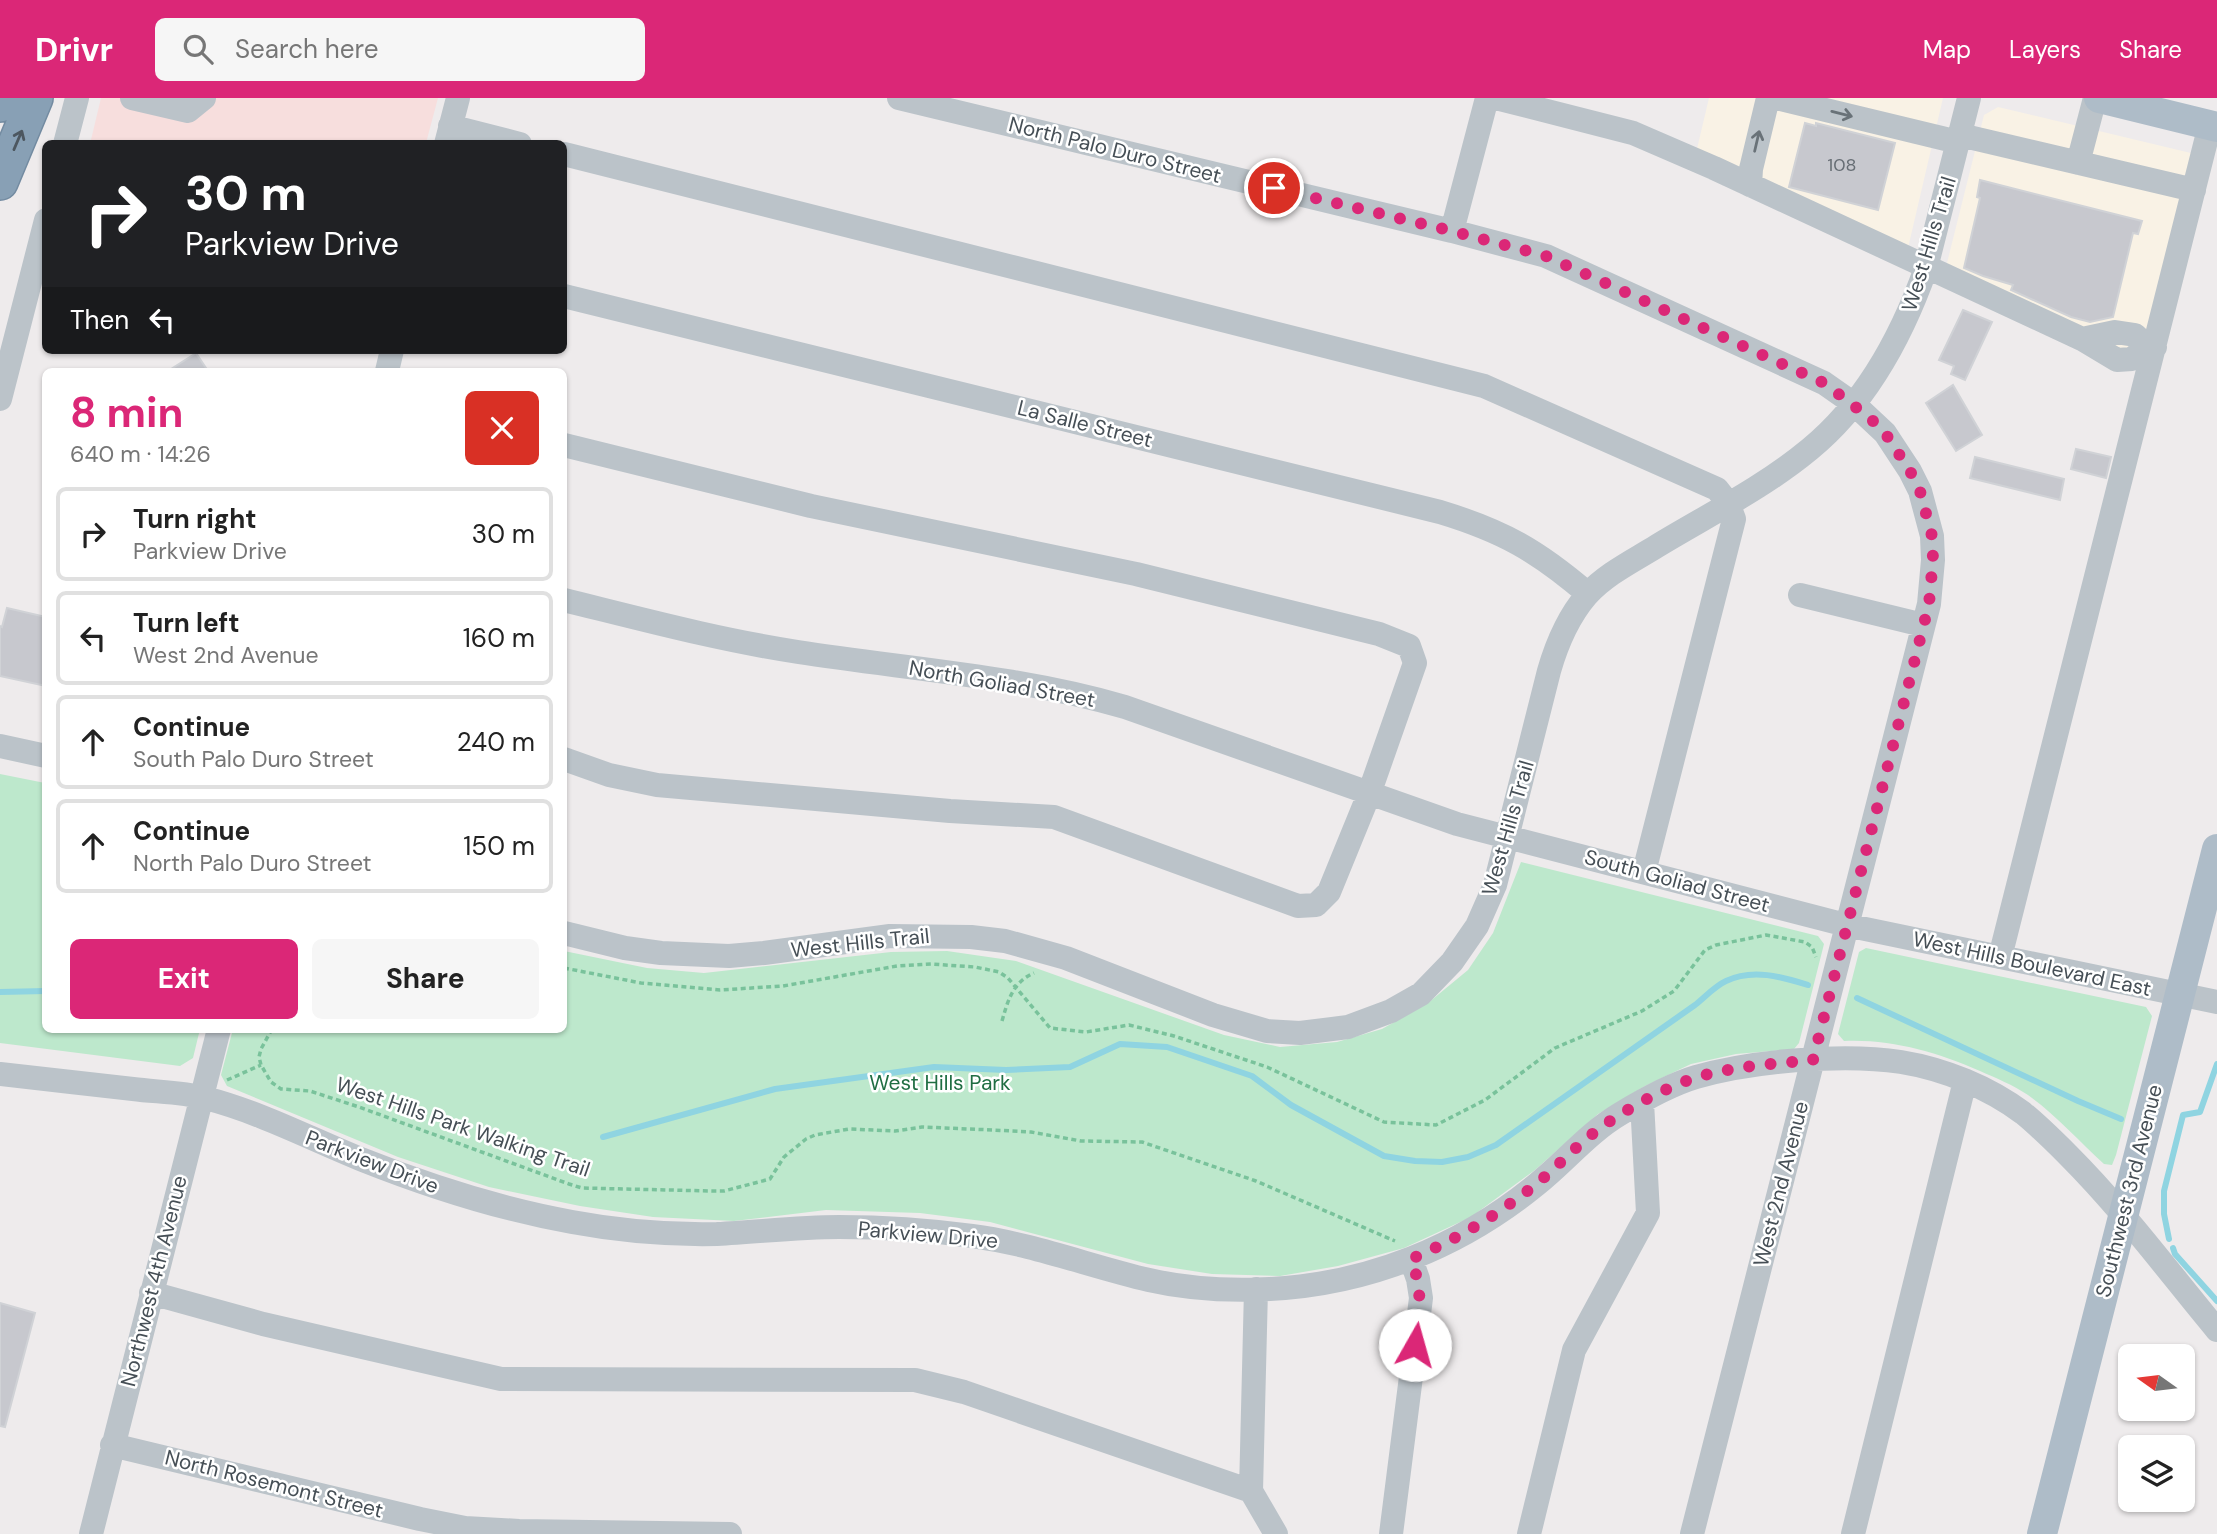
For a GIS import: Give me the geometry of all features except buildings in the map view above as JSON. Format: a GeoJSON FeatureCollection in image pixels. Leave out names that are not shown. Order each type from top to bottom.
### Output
{"type":"FeatureCollection","features":[{"type":"Feature","properties":{"kind":"highway"},"geometry":{"type":"LineString","coordinates":[[0,104],[1,98]]}},
{"type":"Feature","properties":{"kind":"highway"},"geometry":{"type":"LineString","coordinates":[[0,182],[35,98]]}},
{"type":"Feature","properties":{"kind":"main road"},"geometry":{"type":"LineString","coordinates":[[2097,98],[2214,126]]}},
{"type":"Feature","properties":{"kind":"main road","name":"Southwest 3rd Avenue"},"geometry":{"type":"LineString","coordinates":[[2042,1534],[2217,849]]}},
{"type":"Feature","properties":{"kind":"street"},"geometry":{"type":"LineString","coordinates":[[66,140],[76,98]]}},
{"type":"Feature","properties":{"kind":"street"},"geometry":{"type":"LineString","coordinates":[[132,98],[188,111],[204,98]]}},
{"type":"Feature","properties":{"kind":"street"},"geometry":{"type":"LineString","coordinates":[[458,98],[448,135],[488,140]]}},
{"type":"Feature","properties":{"kind":"street","name":"North Palo Duro Street"},"geometry":{"type":"LineString","coordinates":[[899,98],[1519,248],[1567,265],[1815,379],[1854,404]]}},
{"type":"Feature","properties":{"kind":"street"},"geometry":{"type":"LineString","coordinates":[[1452,231],[1487,98]]}},
{"type":"Feature","properties":{"kind":"street"},"geometry":{"type":"LineString","coordinates":[[1496,98],[1633,133],[2082,339],[2117,360],[2132,359],[2151,346]]}},
{"type":"Feature","properties":{"kind":"street"},"geometry":{"type":"LineString","coordinates":[[1750,185],[1751,169],[1768,98]]}},
{"type":"Feature","properties":{"kind":"street"},"geometry":{"type":"LineString","coordinates":[[1776,98],[2194,190]]}},
{"type":"Feature","properties":{"kind":"street","name":"West Hills Trail"},"geometry":{"type":"LineString","coordinates":[[567,934],[625,948],[687,955],[764,953],[890,936],[943,935],[1005,941],[1066,958],[1213,1015],[1267,1031],[1300,1033],[1348,1027],[1391,1011],[1421,994],[1452,962],[1477,926],[1495,885],[1549,671],[1556,648],[1574,612],[1588,594],[1622,567],[1762,484],[1811,448],[1854,404],[1899,334],[1926,268],[1969,98]]}},
{"type":"Feature","properties":{"kind":"street"},"geometry":{"type":"LineString","coordinates":[[2078,163],[2097,98]]}},
{"type":"Feature","properties":{"kind":"street"},"geometry":{"type":"LineString","coordinates":[[2000,957],[2151,346],[2214,126]]}},
{"type":"Feature","properties":{"kind":"street"},"geometry":{"type":"LineString","coordinates":[[567,155],[1484,386],[1717,489],[1728,503],[1734,519],[1644,872]]}},
{"type":"Feature","properties":{"kind":"street"},"geometry":{"type":"LineString","coordinates":[[0,399],[42,236]]}},
{"type":"Feature","properties":{"kind":"street","name":"La Salle Street"},"geometry":{"type":"LineString","coordinates":[[567,297],[1440,512],[1495,530],[1517,542],[1542,557],[1588,594]]}},
{"type":"Feature","properties":{"kind":"street","name":"West 2nd Avenue"},"geometry":{"type":"LineString","coordinates":[[1692,1534],[1930,593],[1932,536],[1920,491],[1885,433],[1854,404]]}},
{"type":"Feature","properties":{"kind":"street"},"geometry":{"type":"LineString","coordinates":[[567,446],[811,506],[1136,574],[1379,634],[1409,646],[1415,663],[1369,794],[1329,892],[1316,905],[1298,906],[1054,817],[950,811],[657,785],[609,775],[567,760]]}},
{"type":"Feature","properties":{"kind":"street"},"geometry":{"type":"LineString","coordinates":[[1800,595],[1923,625]]}},
{"type":"Feature","properties":{"kind":"street","name":"North Goliad Street"},"geometry":{"type":"LineString","coordinates":[[567,601],[677,628],[761,645],[1076,693],[1125,707],[1457,824],[1508,838]]}},
{"type":"Feature","properties":{"kind":"street"},"geometry":{"type":"LineString","coordinates":[[0,747],[42,755]]}},
{"type":"Feature","properties":{"kind":"street","name":"South Goliad Street"},"geometry":{"type":"LineString","coordinates":[[1508,838],[1846,925]]}},
{"type":"Feature","properties":{"kind":"street","name":"West Hills Boulevard East"},"geometry":{"type":"LineString","coordinates":[[1846,925],[2217,1002]]}},
{"type":"Feature","properties":{"kind":"street","name":"Northwest 4th Avenue"},"geometry":{"type":"LineString","coordinates":[[91,1534],[151,1293],[211,1089],[218,1033]]}},
{"type":"Feature","properties":{"kind":"street","name":"Parkview Drive"},"geometry":{"type":"LineString","coordinates":[[0,1073],[211,1089],[243,1110],[436,1187],[479,1201],[578,1223],[630,1230],[698,1234],[835,1227],[934,1231],[1007,1242],[1170,1284],[1256,1289],[1304,1286],[1347,1279],[1408,1251],[1444,1245],[1498,1213],[1542,1180],[1605,1124],[1669,1087],[1696,1077],[1813,1060],[1896,1061],[1965,1081],[1999,1098],[2041,1128],[2123,1215],[2217,1330]]}},
{"type":"Feature","properties":{"kind":"street"},"geometry":{"type":"LineString","coordinates":[[1853,1534],[1965,1081]]}},
{"type":"Feature","properties":{"kind":"street"},"geometry":{"type":"LineString","coordinates":[[1528,1534],[1574,1350],[1648,1213],[1642,1102]]}},
{"type":"Feature","properties":{"kind":"street"},"geometry":{"type":"LineString","coordinates":[[1391,1534],[1421,1298],[1419,1279],[1408,1251]]}},
{"type":"Feature","properties":{"kind":"street"},"geometry":{"type":"LineString","coordinates":[[1256,1289],[1251,1491],[1276,1534]]}},
{"type":"Feature","properties":{"kind":"street"},"geometry":{"type":"LineString","coordinates":[[151,1293],[263,1324],[501,1379],[915,1380],[977,1396],[1251,1491]]}},
{"type":"Feature","properties":{"kind":"street","name":"North Rosemont Street"},"geometry":{"type":"LineString","coordinates":[[112,1445],[465,1528],[730,1534]]}},
{"type":"Feature","properties":{"kind":"path"},"geometry":{"type":"LineString","coordinates":[[567,969],[640,983],[720,990],[783,986],[897,966],[943,965],[987,969],[999,972],[1016,985],[1050,1028],[1086,1032],[1129,1026],[1174,1036],[1267,1067],[1384,1122],[1436,1125],[1485,1100],[1555,1048],[1653,1004],[1674,990],[1705,950],[1716,945],[1766,935],[1805,943],[1812,947],[1818,961]]}},
{"type":"Feature","properties":{"kind":"path"},"geometry":{"type":"LineString","coordinates":[[1002,1021],[1008,999],[1016,985],[1033,973],[1041,973]]}},
{"type":"Feature","properties":{"kind":"path"},"geometry":{"type":"LineString","coordinates":[[211,1089],[261,1065],[261,1049],[270,1033]]}},
{"type":"Feature","properties":{"kind":"path","name":"West Hills Park Walking Trail"},"geometry":{"type":"LineString","coordinates":[[261,1065],[271,1082],[281,1088],[310,1091],[359,1107],[582,1188],[724,1191],[769,1179],[784,1157],[806,1139],[849,1129],[895,1130],[922,1127],[1016,1131],[1066,1140],[1125,1141],[1159,1147],[1256,1181],[1394,1241],[1408,1251]]}},
{"type":"Feature","properties":{"kind":"shaded area"},"geometry":{"type":"Polygon","coordinates":[[[101,98],[438,98],[427,140],[91,140],[101,98]]]}},
{"type":"Feature","properties":{"kind":"shaded area"},"geometry":{"type":"Polygon","coordinates":[[[1709,98],[1943,98],[1908,248],[1696,153],[1709,98]]]}},
{"type":"Feature","properties":{"kind":"shaded area"},"geometry":{"type":"Polygon","coordinates":[[[1998,107],[2195,154],[2143,360],[1946,267],[1984,115],[1998,107]]]}},
{"type":"Feature","properties":{"kind":"green space"},"geometry":{"type":"Polygon","coordinates":[[[0,774],[42,782],[42,1033],[199,1033],[193,1058],[180,1066],[0,1043],[0,774]]]}},
{"type":"Feature","properties":{"kind":"green space","name":"West Hills Park"},"geometry":{"type":"Polygon","coordinates":[[[1521,862],[1818,936],[1824,944],[1799,1043],[1794,1049],[1736,1054],[1691,1064],[1645,1086],[1598,1114],[1535,1170],[1471,1217],[1404,1248],[1338,1266],[1280,1276],[1212,1274],[1148,1264],[990,1222],[920,1213],[826,1210],[734,1221],[653,1217],[580,1206],[489,1187],[398,1157],[227,1086],[221,1075],[232,1033],[567,1033],[567,952],[647,968],[704,973],[891,952],[947,951],[1016,961],[1224,1035],[1280,1047],[1337,1042],[1382,1029],[1428,1003],[1468,970],[1493,933],[1521,862]]]}},
{"type":"Feature","properties":{"kind":"green space"},"geometry":{"type":"Polygon","coordinates":[[[1866,948],[2146,1007],[2152,1016],[2112,1165],[2104,1164],[2038,1102],[1998,1079],[1947,1058],[1913,1048],[1879,1042],[1844,1041],[1838,1034],[1859,952],[1866,948]]]}},
{"type":"Feature","properties":{"kind":"waterway"},"geometry":{"type":"LineString","coordinates":[[603,1137],[775,1089],[934,1067],[1006,1070],[1070,1067],[1120,1044],[1167,1047],[1252,1076],[1291,1105],[1384,1156],[1442,1162],[1468,1157],[1496,1145],[1726,981],[1757,974],[1808,985]]}},
{"type":"Feature","properties":{"kind":"waterway"},"geometry":{"type":"LineString","coordinates":[[0,992],[42,991]]}},
{"type":"Feature","properties":{"kind":"waterway"},"geometry":{"type":"LineString","coordinates":[[1857,998],[2121,1119]]}},
{"type":"Feature","properties":{"kind":"waterway"},"geometry":{"type":"LineString","coordinates":[[2169,1239],[2164,1214],[2164,1191],[2183,1115],[2200,1112],[2217,1064]]}},
{"type":"Feature","properties":{"kind":"waterway"},"geometry":{"type":"LineString","coordinates":[[2173,1248],[2175,1254],[2217,1301]]}},
{"type":"Feature","properties":{"kind":"route"},"geometry":{"type":"LineString","coordinates":[[1274,188],[1546,256],[1824,383],[1870,418],[1898,451],[1920,491],[1932,536],[1929,604],[1813,1060],[1724,1071],[1669,1087],[1614,1118],[1519,1199],[1498,1213],[1444,1245],[1411,1259],[1419,1279],[1421,1298],[1415,1345]]}}]}
